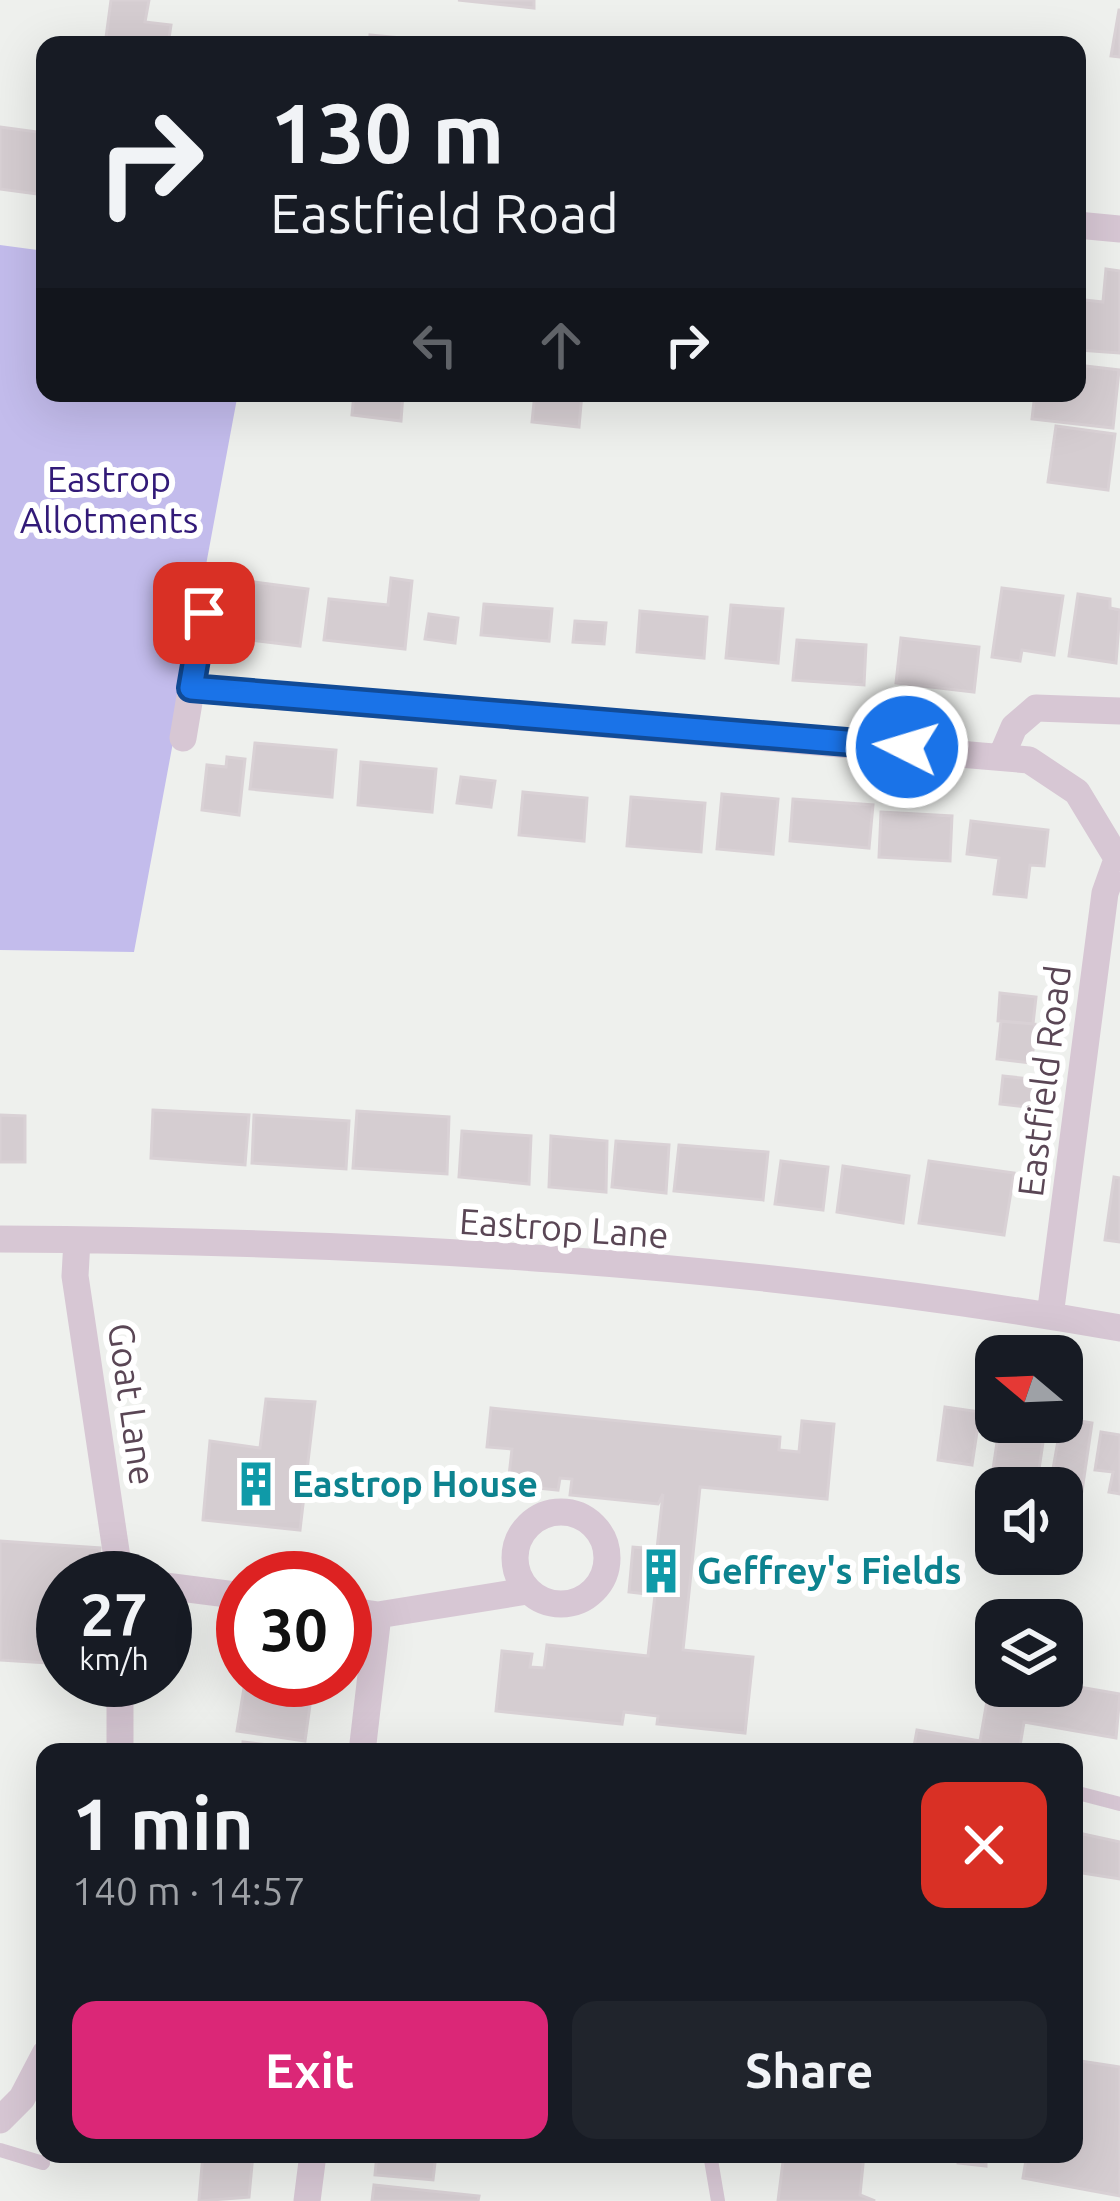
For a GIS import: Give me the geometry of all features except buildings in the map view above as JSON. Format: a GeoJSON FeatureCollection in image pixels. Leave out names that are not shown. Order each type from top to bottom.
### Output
{"type":"FeatureCollection","features":[{"type":"Feature","properties":{"kind":"street"},"geometry":{"type":"LineString","coordinates":[[1086,226],[1120,229]]}},
{"type":"Feature","properties":{"kind":"street"},"geometry":{"type":"LineString","coordinates":[[183,738],[204,613]]}},
{"type":"Feature","properties":{"kind":"street","name":"Eastfield Road"},"geometry":{"type":"LineString","coordinates":[[191,688],[1002,755],[1029,760],[1065,779],[1095,813],[1119,854],[1105,893],[1050,1316]]}},
{"type":"Feature","properties":{"kind":"street"},"geometry":{"type":"LineString","coordinates":[[1002,755],[1014,727],[1036,708],[1120,711]]}},
{"type":"Feature","properties":{"kind":"street","name":"Eastrop Lane"},"geometry":{"type":"LineString","coordinates":[[0,1239],[414,1254],[778,1279],[1120,1328]]}},
{"type":"Feature","properties":{"kind":"street","name":"Goat Lane"},"geometry":{"type":"LineString","coordinates":[[76,1240],[76,1276],[117,1551]]}},
{"type":"Feature","properties":{"kind":"street"},"geometry":{"type":"LineString","coordinates":[[372,1614],[527,1591]]}},
{"type":"Feature","properties":{"kind":"street"},"geometry":{"type":"LineString","coordinates":[[363,1743],[378,1615]]}},
{"type":"Feature","properties":{"kind":"street"},"geometry":{"type":"LineString","coordinates":[[120,1743],[121,1707]]}},
{"type":"Feature","properties":{"kind":"street"},"geometry":{"type":"LineString","coordinates":[[0,2120],[22,2098],[36,2071]]}},
{"type":"Feature","properties":{"kind":"street"},"geometry":{"type":"LineString","coordinates":[[307,2201],[312,2163]]}},
{"type":"Feature","properties":{"kind":"lane"},"geometry":{"type":"LineString","coordinates":[[1083,1794],[1120,1804]]}},
{"type":"Feature","properties":{"kind":"lane"},"geometry":{"type":"LineString","coordinates":[[0,2150],[36,2161]]}},
{"type":"Feature","properties":{"kind":"lane"},"geometry":{"type":"LineString","coordinates":[[712,2163],[718,2201]]}},
{"type":"Feature","properties":{"kind":"green space","name":"Eastrop Allotments"},"geometry":{"type":"Polygon","coordinates":[[[0,245],[36,250],[36,402],[236,402],[134,952],[0,950],[0,245]]]}},
{"type":"Feature","properties":{"kind":"place","name":"Eastrop House"},"geometry":{"type":"Point","coordinates":[256,1484]}},
{"type":"Feature","properties":{"kind":"place","name":"Geffrey's Fields"},"geometry":{"type":"Point","coordinates":[661,1571]}},
{"type":"Feature","properties":{"kind":"route"},"geometry":{"type":"LineString","coordinates":[[204,613],[191,688],[907,747]]}}]}
